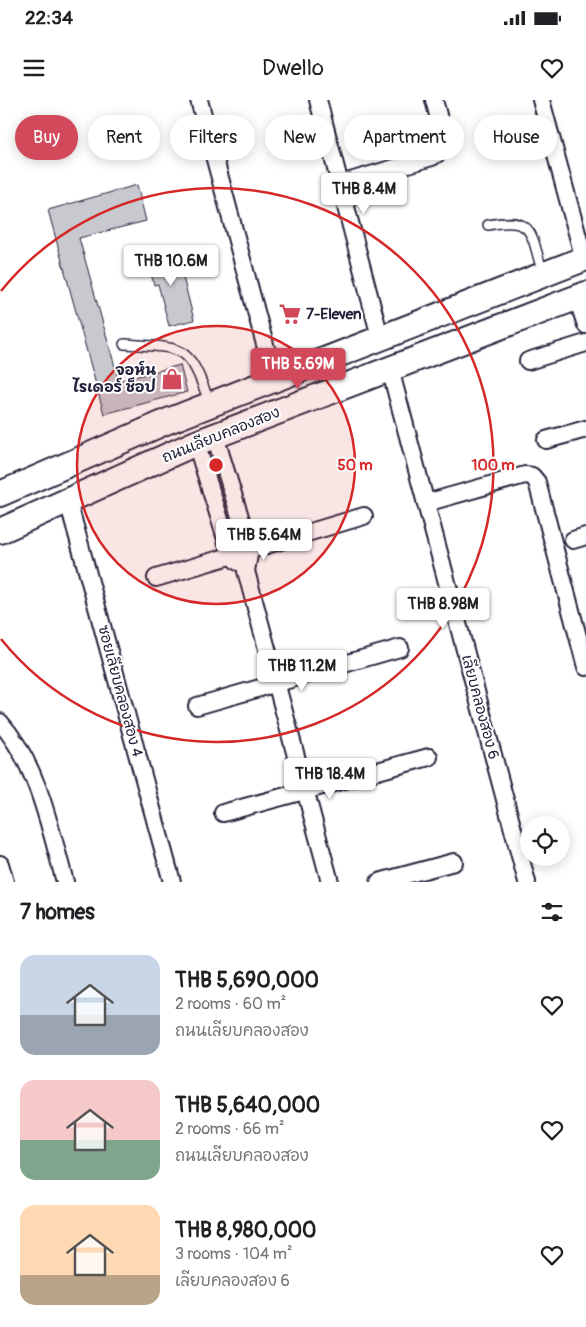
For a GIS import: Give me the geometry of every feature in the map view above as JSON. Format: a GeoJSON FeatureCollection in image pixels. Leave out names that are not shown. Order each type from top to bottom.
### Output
{"type":"FeatureCollection","features":[{"type":"Feature","properties":{"kind":"main road"},"geometry":{"type":"LineString","coordinates":[[0,494],[168,421],[274,378],[585,258]]}},
{"type":"Feature","properties":{"kind":"main road","name":"ถนนเลียบคลองสอง"},"geometry":{"type":"LineString","coordinates":[[0,531],[197,444],[581,296]]}},
{"type":"Feature","properties":{"kind":"main road"},"geometry":{"type":"LineString","coordinates":[[168,421],[197,444]]}},
{"type":"Feature","properties":{"kind":"street"},"geometry":{"type":"LineString","coordinates":[[199,100],[274,378]]}},
{"type":"Feature","properties":{"kind":"street"},"geometry":{"type":"LineString","coordinates":[[318,100],[380,337]]}},
{"type":"Feature","properties":{"kind":"street"},"geometry":{"type":"LineString","coordinates":[[340,184],[432,157],[444,149],[443,134],[434,100]]}},
{"type":"Feature","properties":{"kind":"street"},"geometry":{"type":"LineString","coordinates":[[541,100],[585,258]]}},
{"type":"Feature","properties":{"kind":"street"},"geometry":{"type":"LineString","coordinates":[[581,296],[586,325]]}},
{"type":"Feature","properties":{"kind":"street"},"geometry":{"type":"LineString","coordinates":[[528,361],[586,343]]}},
{"type":"Feature","properties":{"kind":"street","name":"เลียบคลองสอง 6"},"geometry":{"type":"LineString","coordinates":[[390,369],[527,882]]}},
{"type":"Feature","properties":{"kind":"street"},"geometry":{"type":"LineString","coordinates":[[546,440],[586,429]]}},
{"type":"Feature","properties":{"kind":"street"},"geometry":{"type":"LineString","coordinates":[[197,444],[250,549],[246,571],[330,882]]}},
{"type":"Feature","properties":{"kind":"street"},"geometry":{"type":"LineString","coordinates":[[197,444],[231,555],[246,571]]}},
{"type":"Feature","properties":{"kind":"street"},"geometry":{"type":"LineString","coordinates":[[426,503],[525,475],[532,476],[537,482],[586,667]]}},
{"type":"Feature","properties":{"kind":"street","name":"ซอยเลียบคลองสอง 4"},"geometry":{"type":"LineString","coordinates":[[68,501],[172,882]]}},
{"type":"Feature","properties":{"kind":"street"},"geometry":{"type":"LineString","coordinates":[[156,578],[364,516]]}},
{"type":"Feature","properties":{"kind":"street"},"geometry":{"type":"LineString","coordinates":[[197,706],[400,648]]}},
{"type":"Feature","properties":{"kind":"street"},"geometry":{"type":"LineString","coordinates":[[0,722],[13,737],[36,784],[65,882]]}},
{"type":"Feature","properties":{"kind":"street"},"geometry":{"type":"LineString","coordinates":[[224,813],[429,757]]}},
{"type":"Feature","properties":{"kind":"street"},"geometry":{"type":"LineString","coordinates":[[379,882],[454,862]]}},
{"type":"Feature","properties":{"kind":"street"},"geometry":{"type":"LineString","coordinates":[[0,864],[5,882]]}},
{"type":"Feature","properties":{"kind":"lane"},"geometry":{"type":"LineString","coordinates":[[488,225],[510,221],[522,224],[528,230],[543,275]]}},
{"type":"Feature","properties":{"kind":"lane"},"geometry":{"type":"LineString","coordinates":[[124,344],[172,347],[190,357],[197,369],[210,404]]}},
{"type":"Feature","properties":{"kind":"building"},"geometry":{"type":"Polygon","coordinates":[[[137,185],[146,221],[79,238],[119,381],[180,365],[187,392],[104,414],[48,210],[137,185]]]}},
{"type":"Feature","properties":{"kind":"building"},"geometry":{"type":"Polygon","coordinates":[[[176,250],[194,320],[169,326],[158,284],[154,285],[147,258],[176,250]]]}},
{"type":"Feature","properties":{"kind":"place","name":"7-Eleven"},"geometry":{"type":"Point","coordinates":[290,314]}},
{"type":"Feature","properties":{"kind":"place","name":"จอห์น ไรเดอร์ ช็อป"},"geometry":{"type":"Point","coordinates":[172,379]}}]}
